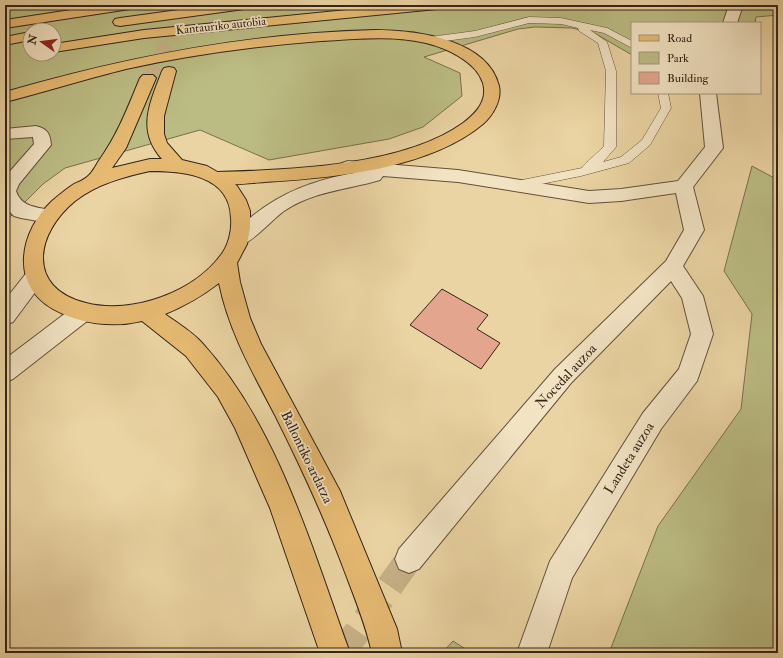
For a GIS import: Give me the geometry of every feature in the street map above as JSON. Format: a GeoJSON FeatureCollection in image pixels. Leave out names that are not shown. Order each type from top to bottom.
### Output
{"type":"FeatureCollection","features":[{"type":"Feature","properties":{"kind":"main road"},"geometry":{"type":"LineString","coordinates":[[5,6],[16,5]]}},
{"type":"Feature","properties":{"kind":"main road"},"geometry":{"type":"LineString","coordinates":[[5,24],[130,5]]}},
{"type":"Feature","properties":{"kind":"main road"},"geometry":{"type":"LineString","coordinates":[[106,25],[244,5]]}},
{"type":"Feature","properties":{"kind":"main road","name":"Kantauriko autobia"},"geometry":{"type":"LineString","coordinates":[[62,47],[144,34],[437,5]]}},
{"type":"Feature","properties":{"kind":"main road"},"geometry":{"type":"LineString","coordinates":[[5,84],[63,66],[120,52],[260,22]]}},
{"type":"Feature","properties":{"kind":"main road"},"geometry":{"type":"LineString","coordinates":[[5,97],[116,66],[217,48],[269,42],[361,35],[395,35],[430,40],[460,52],[474,60],[486,72],[492,82],[493,95],[486,111],[472,126],[448,140],[425,150],[346,166],[269,177],[217,178]]}},
{"type":"Feature","properties":{"kind":"main road"},"geometry":{"type":"LineString","coordinates":[[5,41],[22,38]]}},
{"type":"Feature","properties":{"kind":"main road"},"geometry":{"type":"LineString","coordinates":[[5,107],[116,74],[170,61],[269,42]]}},
{"type":"Feature","properties":{"kind":"main road"},"geometry":{"type":"LineString","coordinates":[[169,71],[158,103],[155,123],[159,143],[177,166]]}},
{"type":"Feature","properties":{"kind":"main road"},"geometry":{"type":"LineString","coordinates":[[94,181],[117,148],[130,123],[148,78]]}},
{"type":"Feature","properties":{"kind":"main road"},"geometry":{"type":"LineString","coordinates":[[150,165],[177,166],[198,170],[217,178],[234,193],[242,214],[240,238],[227,262],[206,283],[177,300],[145,311],[113,315],[83,312],[62,304],[45,292],[35,277],[32,262],[33,247],[39,231],[49,216],[69,197],[94,181],[122,171],[150,165]]}},
{"type":"Feature","properties":{"kind":"main road","name":"Ballontiko ardatza"},"geometry":{"type":"LineString","coordinates":[[227,262],[229,284],[239,322],[250,347],[281,402],[323,484],[382,629],[387,653]]}},
{"type":"Feature","properties":{"kind":"main road"},"geometry":{"type":"LineString","coordinates":[[145,311],[194,349],[226,390],[244,420],[283,505],[335,653]]}},
{"type":"Feature","properties":{"kind":"street"},"geometry":{"type":"LineString","coordinates":[[730,22],[736,5]]}},
{"type":"Feature","properties":{"kind":"street"},"geometry":{"type":"LineString","coordinates":[[346,166],[458,176],[589,197],[621,195],[684,186],[714,148],[708,94]]}},
{"type":"Feature","properties":{"kind":"street"},"geometry":{"type":"LineString","coordinates":[[5,134],[36,130],[42,135],[43,145],[11,182],[8,191],[10,202],[21,211],[49,216]]}},
{"type":"Feature","properties":{"kind":"street"},"geometry":{"type":"LineString","coordinates":[[240,238],[266,214],[302,192],[345,181],[406,171]]}},
{"type":"Feature","properties":{"kind":"street","name":"Nocedal auzoa"},"geometry":{"type":"LineString","coordinates":[[409,559],[563,376],[673,266],[694,230],[684,186]]}},
{"type":"Feature","properties":{"kind":"street","name":"Landeta auzoa"},"geometry":{"type":"LineString","coordinates":[[532,653],[560,571],[652,421],[689,374],[702,334],[692,296],[673,266]]}},
{"type":"Feature","properties":{"kind":"street"},"geometry":{"type":"LineString","coordinates":[[5,316],[35,277]]}},
{"type":"Feature","properties":{"kind":"street"},"geometry":{"type":"LineString","coordinates":[[5,372],[83,312]]}},
{"type":"Feature","properties":{"kind":"lane"},"geometry":{"type":"LineString","coordinates":[[430,40],[475,34],[529,20],[561,21],[607,31],[631,44]]}},
{"type":"Feature","properties":{"kind":"lane"},"geometry":{"type":"LineString","coordinates":[[561,21],[589,32],[602,42],[611,71],[610,147],[596,162],[581,172]]}},
{"type":"Feature","properties":{"kind":"lane"},"geometry":{"type":"LineString","coordinates":[[516,185],[581,172],[625,160],[646,142],[666,108],[663,94]]}},
{"type":"Feature","properties":{"kind":"green space"},"geometry":{"type":"Polygon","coordinates":[[[5,5],[778,5],[778,15],[756,17],[755,22],[631,22],[631,54],[596,34],[572,28],[535,27],[518,29],[424,57],[460,73],[462,96],[423,127],[389,139],[269,160],[200,130],[65,168],[43,184],[5,222],[5,5]]]}},
{"type":"Feature","properties":{"kind":"green space"},"geometry":{"type":"Polygon","coordinates":[[[752,166],[778,180],[778,653],[609,653],[658,526],[741,409],[752,314],[724,271],[752,166]]]}},
{"type":"Feature","properties":{"kind":"green space"},"geometry":{"type":"Polygon","coordinates":[[[453,641],[472,653],[442,653],[453,641]]]}},
{"type":"Feature","properties":{"kind":"building"},"geometry":{"type":"Polygon","coordinates":[[[442,289],[488,315],[477,329],[500,343],[481,369],[410,325],[442,289]]]}},
{"type":"Feature","properties":{"kind":"tunnel"},"geometry":{"type":"LineString","coordinates":[[148,78],[189,5]]}},
{"type":"Feature","properties":{"kind":"tunnel"},"geometry":{"type":"LineString","coordinates":[[342,653],[409,559]]}}]}
